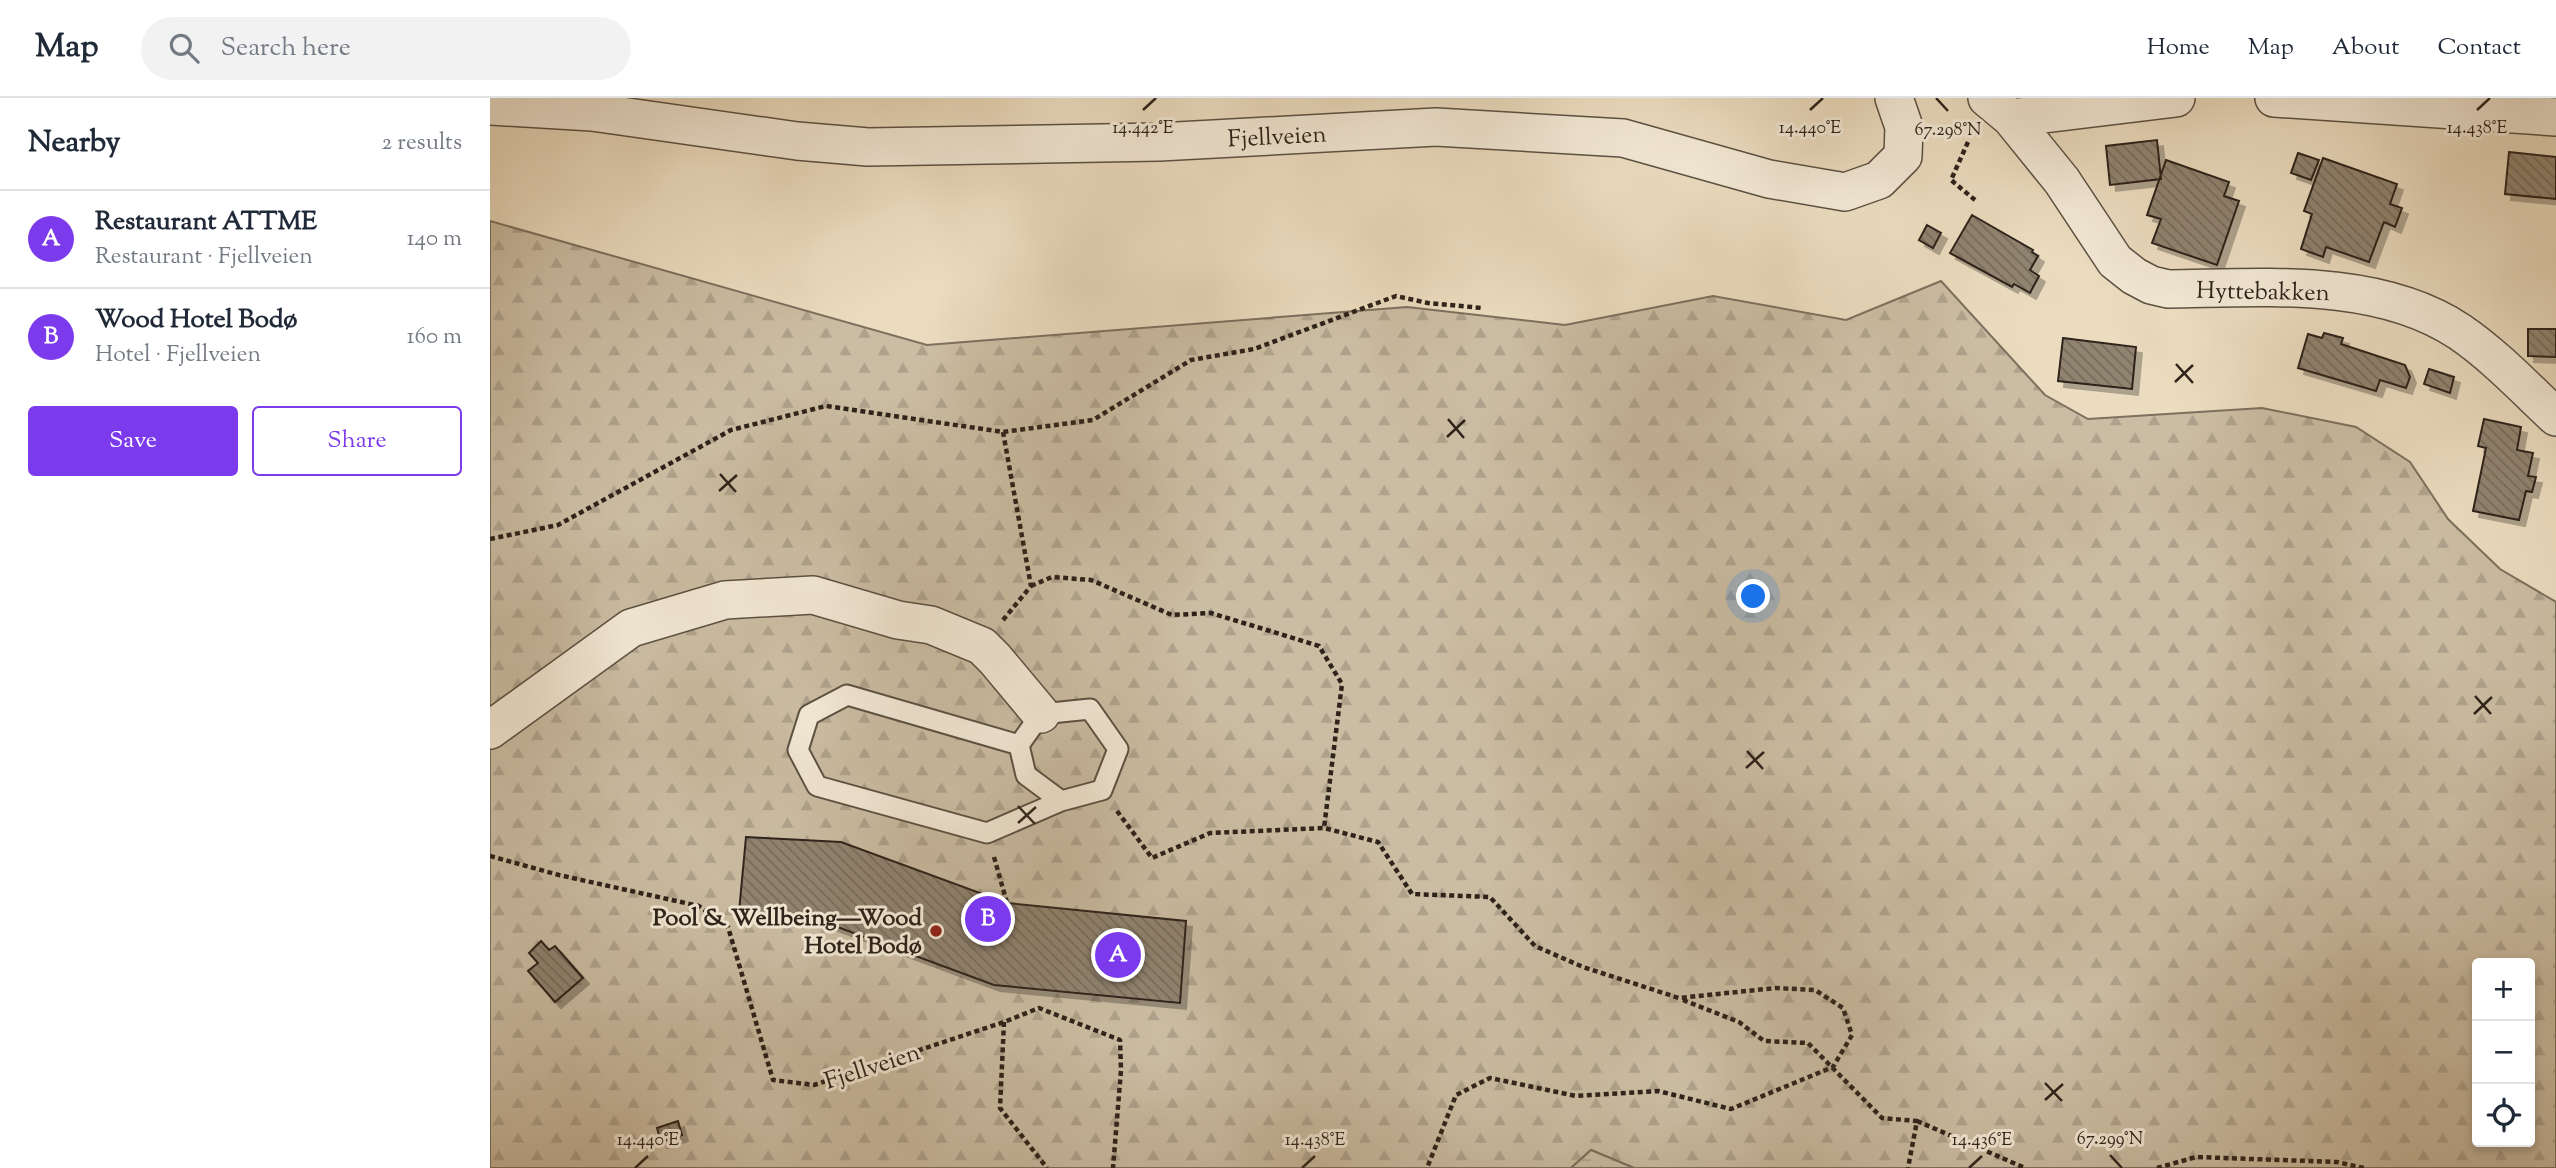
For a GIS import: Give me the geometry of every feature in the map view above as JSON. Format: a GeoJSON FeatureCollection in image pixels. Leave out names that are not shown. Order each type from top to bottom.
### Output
{"type":"FeatureCollection","features":[{"type":"Feature","properties":{"kind":"street","name":"Fjellveien"},"geometry":{"type":"LineString","coordinates":[[490,106],[592,113],[761,136],[868,147],[1159,142],[1436,127],[1623,138],[1769,179],[1844,192],[1880,180],[1903,156],[1905,127],[1894,98]]}},
{"type":"Feature","properties":{"kind":"street"},"geometry":{"type":"LineString","coordinates":[[1999,108],[2176,98]]}},
{"type":"Feature","properties":{"kind":"street"},"geometry":{"type":"LineString","coordinates":[[2274,98],[2556,117]]}},
{"type":"Feature","properties":{"kind":"street","name":"Hyttebakken"},"geometry":{"type":"LineString","coordinates":[[1999,108],[2062,181],[2115,261],[2134,276],[2151,285],[2168,289],[2305,287],[2364,296],[2416,310],[2459,331],[2556,417]]}},
{"type":"Feature","properties":{"kind":"street"},"geometry":{"type":"LineString","coordinates":[[490,730],[631,628],[725,600],[813,596],[898,620],[931,625],[982,646],[1041,714]]}},
{"type":"Feature","properties":{"kind":"lane"},"geometry":{"type":"LineString","coordinates":[[1019,745],[846,695],[809,715],[798,750],[817,786],[987,833],[1061,801],[1102,790],[1118,749],[1090,709],[1041,714],[1019,745],[1026,775],[1061,801]]}},
{"type":"Feature","properties":{"kind":"path"},"geometry":{"type":"LineString","coordinates":[[1968,142],[1951,180],[1975,200]]}},
{"type":"Feature","properties":{"kind":"path"},"geometry":{"type":"LineString","coordinates":[[490,539],[558,525],[731,430],[826,406],[1003,432],[1093,420],[1191,360],[1254,349],[1396,296],[1428,303],[1482,308]]}},
{"type":"Feature","properties":{"kind":"path"},"geometry":{"type":"LineString","coordinates":[[1003,432],[1031,586]]}},
{"type":"Feature","properties":{"kind":"path"},"geometry":{"type":"LineString","coordinates":[[1001,623],[1031,586],[1052,577],[1091,580],[1172,615],[1211,613],[1319,646],[1342,684],[1324,828]]}},
{"type":"Feature","properties":{"kind":"path"},"geometry":{"type":"LineString","coordinates":[[1102,790],[1152,858],[1209,832],[1324,828],[1378,842],[1412,894],[1490,897],[1535,946],[1583,967],[1679,998],[1739,1021],[1764,1041],[1808,1043],[1882,1118],[1917,1121],[2025,1168]]}},
{"type":"Feature","properties":{"kind":"path"},"geometry":{"type":"LineString","coordinates":[[987,833],[1007,903]]}},
{"type":"Feature","properties":{"kind":"path","name":"Fjellveien"},"geometry":{"type":"LineString","coordinates":[[490,856],[559,875],[699,905],[728,927],[773,1080],[814,1085],[1039,1008],[1120,1040],[1121,1070],[1113,1168]]}},
{"type":"Feature","properties":{"kind":"path"},"geometry":{"type":"LineString","coordinates":[[1427,1168],[1456,1095],[1490,1078],[1576,1096],[1658,1091],[1731,1109],[1833,1067],[1852,1035],[1843,1008],[1815,990],[1776,988],[1679,998]]}},
{"type":"Feature","properties":{"kind":"path"},"geometry":{"type":"LineString","coordinates":[[1004,1022],[1000,1108],[1047,1168]]}},
{"type":"Feature","properties":{"kind":"path"},"geometry":{"type":"LineString","coordinates":[[1908,1168],[1917,1121]]}},
{"type":"Feature","properties":{"kind":"path"},"geometry":{"type":"LineString","coordinates":[[2157,1168],[2196,1157],[2337,1162],[2364,1168]]}},
{"type":"Feature","properties":{"kind":"green space"},"geometry":{"type":"Polygon","coordinates":[[[490,221],[927,345],[1407,307],[1565,325],[1713,296],[1846,320],[1941,281],[2045,395],[2088,419],[2262,408],[2356,427],[2410,462],[2448,519],[2500,569],[2556,602],[2556,1168],[1634,1168],[1591,1150],[1571,1168],[490,1168],[490,221]]]}},
{"type":"Feature","properties":{"kind":"green space"},"geometry":{"type":"Polygon","coordinates":[[[1591,1150],[1634,1168],[1571,1168],[1591,1150]]]}},
{"type":"Feature","properties":{"kind":"building"},"geometry":{"type":"Polygon","coordinates":[[[2157,140],[2161,179],[2110,185],[2106,146],[2157,140]]]}},
{"type":"Feature","properties":{"kind":"building"},"geometry":{"type":"Polygon","coordinates":[[[2509,152],[2556,157],[2556,199],[2505,194],[2509,152]]]}},
{"type":"Feature","properties":{"kind":"building"},"geometry":{"type":"Polygon","coordinates":[[[2298,153],[2319,160],[2311,180],[2291,173],[2298,153]]]}},
{"type":"Feature","properties":{"kind":"building"},"geometry":{"type":"Polygon","coordinates":[[[2323,158],[2397,184],[2390,204],[2402,208],[2395,227],[2384,222],[2369,262],[2326,247],[2323,257],[2301,249],[2312,214],[2304,211],[2323,158]]]}},
{"type":"Feature","properties":{"kind":"building"},"geometry":{"type":"Polygon","coordinates":[[[2166,160],[2229,182],[2224,196],[2239,201],[2217,265],[2152,243],[2161,219],[2147,215],[2166,160]]]}},
{"type":"Feature","properties":{"kind":"building"},"geometry":{"type":"Polygon","coordinates":[[[1972,215],[2033,250],[2038,256],[2030,270],[2039,276],[2030,293],[2014,284],[2012,287],[1950,253],[1972,215]]]}},
{"type":"Feature","properties":{"kind":"building"},"geometry":{"type":"Polygon","coordinates":[[[1927,225],[1941,233],[1933,248],[1919,240],[1927,225]]]}},
{"type":"Feature","properties":{"kind":"building"},"geometry":{"type":"Polygon","coordinates":[[[2528,329],[2556,329],[2556,357],[2528,356],[2528,329]]]}},
{"type":"Feature","properties":{"kind":"building"},"geometry":{"type":"Polygon","coordinates":[[[2324,333],[2343,338],[2341,344],[2405,365],[2410,377],[2406,388],[2380,380],[2376,391],[2298,368],[2308,334],[2322,338],[2324,333]]]}},
{"type":"Feature","properties":{"kind":"building"},"geometry":{"type":"Polygon","coordinates":[[[2063,338],[2136,347],[2132,389],[2058,381],[2063,338]]]}},
{"type":"Feature","properties":{"kind":"building"},"geometry":{"type":"Polygon","coordinates":[[[2429,369],[2454,377],[2450,393],[2424,384],[2429,369]]]}},
{"type":"Feature","properties":{"kind":"building"},"geometry":{"type":"Polygon","coordinates":[[[2484,419],[2521,427],[2517,450],[2533,453],[2528,476],[2536,477],[2532,492],[2526,491],[2519,520],[2473,511],[2486,448],[2478,446],[2484,419]]]}},
{"type":"Feature","properties":{"kind":"building"},"geometry":{"type":"Polygon","coordinates":[[[746,837],[841,842],[1007,903],[1186,921],[1180,1003],[994,985],[824,922],[739,912],[746,837]]]}},
{"type":"Feature","properties":{"kind":"building"},"geometry":{"type":"Polygon","coordinates":[[[541,941],[549,950],[555,946],[583,978],[555,1002],[528,971],[538,963],[529,953],[541,941]]]}},
{"type":"Feature","properties":{"kind":"building"},"geometry":{"type":"Polygon","coordinates":[[[678,1121],[682,1135],[661,1142],[657,1128],[678,1121]]]}},
{"type":"Feature","properties":{"kind":"place","name":"Wood Hotel Bodø"},"geometry":{"type":"Point","coordinates":[988,919]}},
{"type":"Feature","properties":{"kind":"place","name":"Pool & Wellbeing—Wood Hotel Bodø"},"geometry":{"type":"Point","coordinates":[936,931]}},
{"type":"Feature","properties":{"kind":"place","name":"Restaurant ATTME"},"geometry":{"type":"Point","coordinates":[1118,955]}}]}
